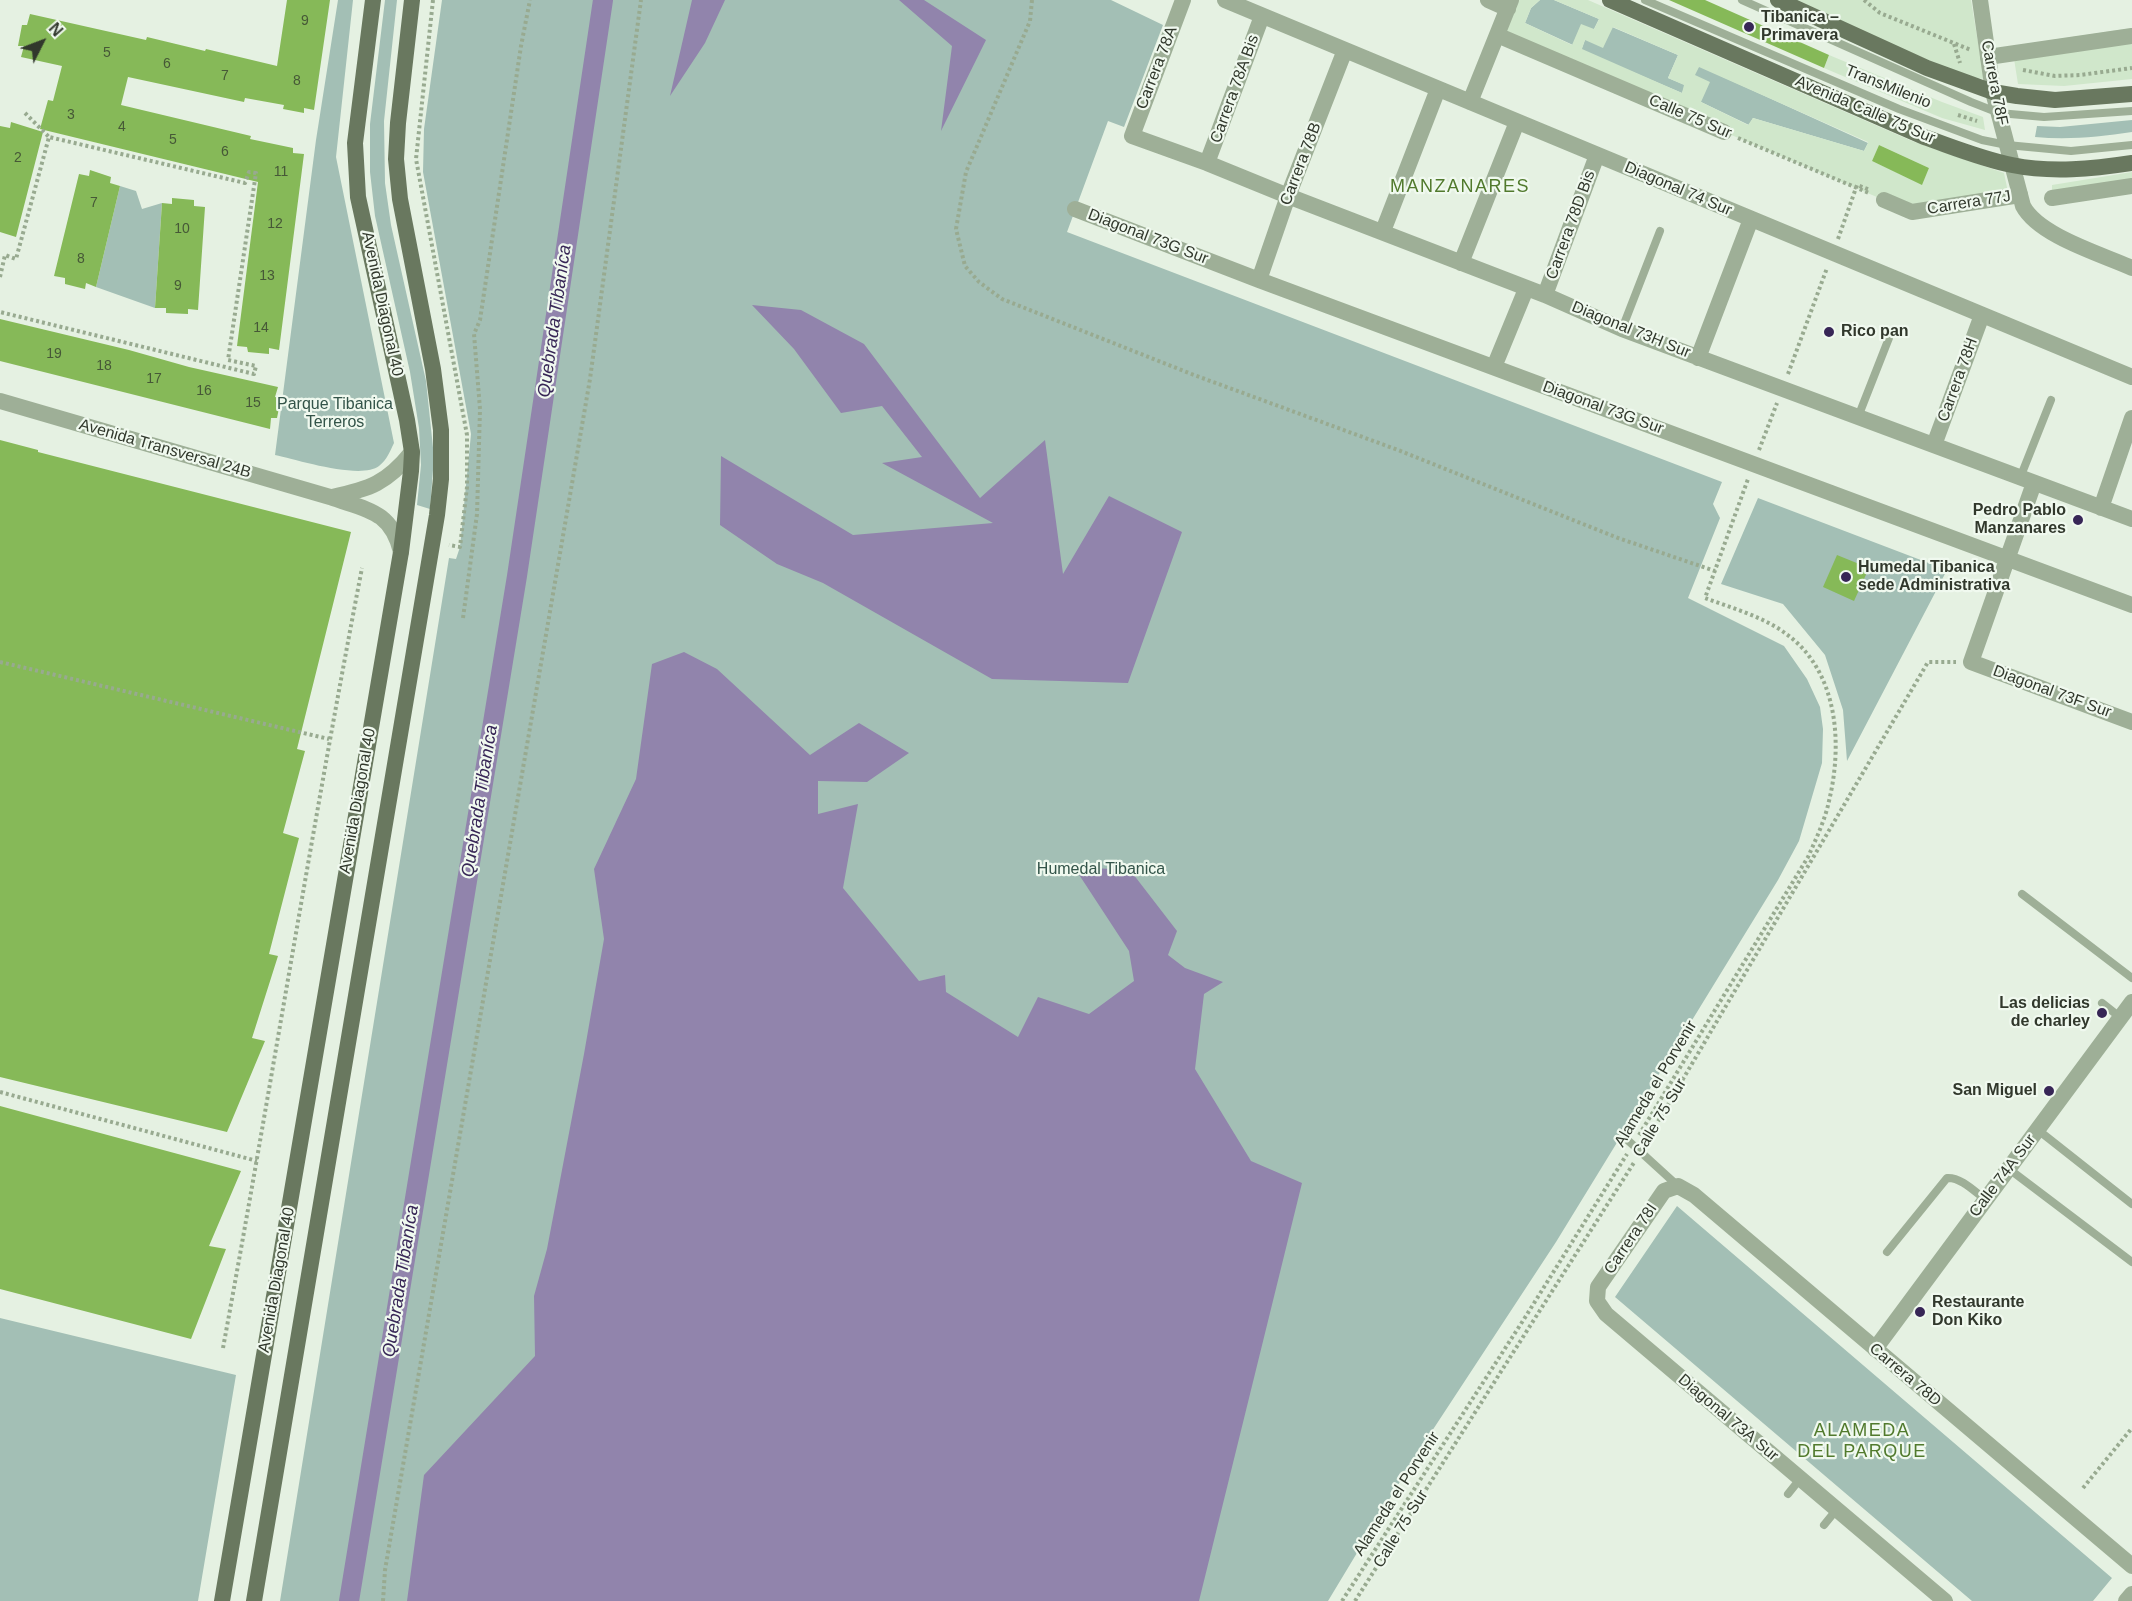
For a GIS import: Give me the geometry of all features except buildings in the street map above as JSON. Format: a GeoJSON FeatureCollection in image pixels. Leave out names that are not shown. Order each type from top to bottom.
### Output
{"type":"FeatureCollection","features":[{"type":"Feature","properties":{"kind":"main road","name":"Avenida Diagonal 40"},"geometry":{"type":"LineString","coordinates":[[222,1601],[401,552],[411,471],[407,420],[358,197],[356,144],[373,0]]}},
{"type":"Feature","properties":{"kind":"main road","name":"Avenida Diagonal 40"},"geometry":{"type":"LineString","coordinates":[[254,1601],[441,479],[441,430],[433,369],[400,199],[396,159],[412,0]]}},
{"type":"Feature","properties":{"kind":"main road","name":"Avenida Calle 75 Sur"},"geometry":{"type":"LineString","coordinates":[[1610,0],[1924,137],[2013,165],[2064,169],[2100,168],[2132,163]]}},
{"type":"Feature","properties":{"kind":"main road"},"geometry":{"type":"LineString","coordinates":[[1778,0],[1917,64],[1966,84],[1993,92],[2055,100],[2132,94]]}},
{"type":"Feature","properties":{"kind":"street","name":"Carrera 78A"},"geometry":{"type":"LineString","coordinates":[[1132,136],[1183,0]]}},
{"type":"Feature","properties":{"kind":"street","name":"Diagonal 74 Sur"},"geometry":{"type":"LineString","coordinates":[[1225,0],[2132,377]]}},
{"type":"Feature","properties":{"kind":"street"},"geometry":{"type":"LineString","coordinates":[[1470,102],[1510,4],[1488,0]]}},
{"type":"Feature","properties":{"kind":"street","name":"Carrera 78F"},"geometry":{"type":"LineString","coordinates":[[1980,0],[1993,92],[2020,195],[2027,213],[2050,232],[2132,268]]}},
{"type":"Feature","properties":{"kind":"street","name":"Carrera 78A Bis"},"geometry":{"type":"LineString","coordinates":[[1207,162],[1262,16]]}},
{"type":"Feature","properties":{"kind":"street","name":"Calle 75 Sur"},"geometry":{"type":"LineString","coordinates":[[1497,35],[1724,132]]}},
{"type":"Feature","properties":{"kind":"street"},"geometry":{"type":"LineString","coordinates":[[1988,57],[2132,36]]}},
{"type":"Feature","properties":{"kind":"street","name":"Carrera 78B"},"geometry":{"type":"LineString","coordinates":[[1259,280],[1288,196],[1345,50]]}},
{"type":"Feature","properties":{"kind":"street"},"geometry":{"type":"LineString","coordinates":[[1383,231],[1438,89]]}},
{"type":"Feature","properties":{"kind":"street"},"geometry":{"type":"LineString","coordinates":[[1461,263],[1516,122]]}},
{"type":"Feature","properties":{"kind":"street","name":"Diagonal 73H Sur"},"geometry":{"type":"LineString","coordinates":[[1132,136],[1207,162],[1288,196],[1383,231],[1545,295],[1622,329],[2132,519]]}},
{"type":"Feature","properties":{"kind":"street","name":"Carrera 78D Bis"},"geometry":{"type":"LineString","coordinates":[[1545,295],[1597,155]]}},
{"type":"Feature","properties":{"kind":"street"},"geometry":{"type":"LineString","coordinates":[[2052,198],[2132,186]]}},
{"type":"Feature","properties":{"kind":"street","name":"Carrera 77J"},"geometry":{"type":"LineString","coordinates":[[1884,200],[1912,212],[2020,195]]}},
{"type":"Feature","properties":{"kind":"street","name":"Diagonal 73G Sur"},"geometry":{"type":"LineString","coordinates":[[1075,209],[1259,280],[2132,605]]}},
{"type":"Feature","properties":{"kind":"street"},"geometry":{"type":"LineString","coordinates":[[1698,358],[1751,219]]}},
{"type":"Feature","properties":{"kind":"street","name":"Carrera 78D Bis"},"geometry":{"type":"LineString","coordinates":[[1494,367],[1526,289]]}},
{"type":"Feature","properties":{"kind":"street","name":"Carrera 78H"},"geometry":{"type":"LineString","coordinates":[[1934,445],[1982,315]]}},
{"type":"Feature","properties":{"kind":"street","name":"Avenida Transversal 24B"},"geometry":{"type":"LineString","coordinates":[[0,401],[330,497],[387,521],[396,534],[401,552]]}},
{"type":"Feature","properties":{"kind":"street"},"geometry":{"type":"LineString","coordinates":[[2101,508],[2132,418]]}},
{"type":"Feature","properties":{"kind":"street","name":"Avenida Transversal 24B"},"geometry":{"type":"LineString","coordinates":[[330,497],[360,491],[380,482],[398,470],[411,452]]}},
{"type":"Feature","properties":{"kind":"street"},"geometry":{"type":"LineString","coordinates":[[1971,662],[2007,559],[2027,480]]}},
{"type":"Feature","properties":{"kind":"street","name":"Diagonal 73F Sur"},"geometry":{"type":"LineString","coordinates":[[1971,662],[2132,722]]}},
{"type":"Feature","properties":{"kind":"street","name":"Calle 74A Sur"},"geometry":{"type":"LineString","coordinates":[[1875,1350],[2132,1002]]}},
{"type":"Feature","properties":{"kind":"street","name":"Carrera 78I"},"geometry":{"type":"LineString","coordinates":[[1597,1301],[1598,1287],[1664,1191],[1678,1186]]}},
{"type":"Feature","properties":{"kind":"street","name":"Carrera 78D"},"geometry":{"type":"LineString","coordinates":[[1678,1186],[1694,1194],[2132,1566]]}},
{"type":"Feature","properties":{"kind":"street","name":"Diagonal 73A Sur"},"geometry":{"type":"LineString","coordinates":[[1597,1301],[1606,1314],[1945,1601]]}},
{"type":"Feature","properties":{"kind":"street"},"geometry":{"type":"LineString","coordinates":[[2126,1601],[2132,1593]]}},
{"type":"Feature","properties":{"kind":"lane","name":"TransMilenio"},"geometry":{"type":"LineString","coordinates":[[1645,0],[1899,109],[1982,140],[2007,145],[2071,151],[2132,145]]}},
{"type":"Feature","properties":{"kind":"lane","name":"TransMilenio"},"geometry":{"type":"LineString","coordinates":[[1742,0],[1999,113],[2054,117],[2132,111]]}},
{"type":"Feature","properties":{"kind":"lane"},"geometry":{"type":"LineString","coordinates":[[1622,329],[1660,231]]}},
{"type":"Feature","properties":{"kind":"lane"},"geometry":{"type":"LineString","coordinates":[[1858,417],[1889,338]]}},
{"type":"Feature","properties":{"kind":"lane"},"geometry":{"type":"LineString","coordinates":[[2027,480],[2051,400]]}},
{"type":"Feature","properties":{"kind":"lane"},"geometry":{"type":"LineString","coordinates":[[2022,894],[2132,978]]}},
{"type":"Feature","properties":{"kind":"lane"},"geometry":{"type":"LineString","coordinates":[[2102,1003],[2121,1018]]}},
{"type":"Feature","properties":{"kind":"lane"},"geometry":{"type":"LineString","coordinates":[[2038,1130],[2132,1204]]}},
{"type":"Feature","properties":{"kind":"lane"},"geometry":{"type":"LineString","coordinates":[[1622,1135],[1678,1186]]}},
{"type":"Feature","properties":{"kind":"lane"},"geometry":{"type":"LineString","coordinates":[[2009,1169],[2132,1262]]}},
{"type":"Feature","properties":{"kind":"lane"},"geometry":{"type":"LineString","coordinates":[[1887,1252],[1947,1178],[1964,1183],[1986,1200]]}},
{"type":"Feature","properties":{"kind":"lane"},"geometry":{"type":"LineString","coordinates":[[1788,1494],[1800,1479]]}},
{"type":"Feature","properties":{"kind":"lane"},"geometry":{"type":"LineString","coordinates":[[1824,1525],[1837,1509]]}},
{"type":"Feature","properties":{"kind":"path"},"geometry":{"type":"LineString","coordinates":[[432,543],[460,547],[466,487],[467,445],[416,159],[433,0]]}},
{"type":"Feature","properties":{"kind":"path"},"geometry":{"type":"LineString","coordinates":[[463,618],[477,514],[480,409],[474,334],[480,320],[530,0]]}},
{"type":"Feature","properties":{"kind":"path"},"geometry":{"type":"LineString","coordinates":[[383,1601],[385,1570],[590,379],[641,0]]}},
{"type":"Feature","properties":{"kind":"path"},"geometry":{"type":"LineString","coordinates":[[1032,0],[1029,21],[966,172],[956,229],[965,266],[979,282],[1002,299],[1194,375],[1398,450],[1618,538],[1715,571]]}},
{"type":"Feature","properties":{"kind":"path"},"geometry":{"type":"LineString","coordinates":[[1864,0],[1880,13],[1954,43]]}},
{"type":"Feature","properties":{"kind":"path"},"geometry":{"type":"LineString","coordinates":[[2016,69],[2055,76],[2132,68]]}},
{"type":"Feature","properties":{"kind":"path"},"geometry":{"type":"LineString","coordinates":[[1948,111],[1977,121]]}},
{"type":"Feature","properties":{"kind":"path"},"geometry":{"type":"LineString","coordinates":[[0,312],[254,374],[256,366],[228,360],[256,172],[249,172],[245,183],[49,137],[25,113]]}},
{"type":"Feature","properties":{"kind":"path","name":"Calle 75 Sur"},"geometry":{"type":"LineString","coordinates":[[1724,132],[1884,200]]}},
{"type":"Feature","properties":{"kind":"path"},"geometry":{"type":"LineString","coordinates":[[0,277],[5,255],[16,259],[49,137]]}},
{"type":"Feature","properties":{"kind":"path"},"geometry":{"type":"LineString","coordinates":[[223,1348],[258,1161],[329,740],[362,568]]}},
{"type":"Feature","properties":{"kind":"path","name":"Alameda el Porvenir"},"geometry":{"type":"LineString","coordinates":[[1342,1601],[1520,1325],[1632,1145],[1808,857],[1820,829],[1829,802],[1835,769],[1836,732],[1832,706],[1815,662],[1785,632],[1705,598]]}},
{"type":"Feature","properties":{"kind":"path"},"geometry":{"type":"LineString","coordinates":[[0,662],[329,740]]}},
{"type":"Feature","properties":{"kind":"path","name":"Calle 75 Sur"},"geometry":{"type":"LineString","coordinates":[[1355,1601],[1641,1152],[1928,662],[1971,662]]}},
{"type":"Feature","properties":{"kind":"path"},"geometry":{"type":"LineString","coordinates":[[0,1092],[258,1161]]}},
{"type":"Feature","properties":{"kind":"path"},"geometry":{"type":"LineString","coordinates":[[2083,1488],[2132,1428]]}},
{"type":"Feature","properties":{"kind":"green space","name":"Parque Tibanica Terreros"},"geometry":{"type":"Polygon","coordinates":[[[338,0],[353,0],[336,157],[394,443],[379,466],[370,470],[358,471],[329,468],[275,455],[316,140],[338,0]]]}},
{"type":"Feature","properties":{"kind":"green space"},"geometry":{"type":"Polygon","coordinates":[[[385,0],[397,0],[384,121],[385,183],[391,225],[426,381],[434,457],[430,509],[417,505],[421,465],[419,428],[410,372],[375,216],[370,172],[370,124],[385,0]]]}},
{"type":"Feature","properties":{"kind":"green space","name":"Humedal Tibanica"},"geometry":{"type":"Polygon","coordinates":[[[442,0],[1111,0],[1163,25],[1124,127],[1108,121],[1067,232],[1722,482],[1713,504],[1720,518],[1688,598],[1784,646],[1807,679],[1820,707],[1823,729],[1822,763],[1799,841],[1778,880],[1556,1242],[1413,1460],[1328,1601],[280,1601],[449,558],[456,559],[460,547],[471,434],[423,172],[424,129],[442,0]]]}},
{"type":"Feature","properties":{"kind":"green space"},"geometry":{"type":"Polygon","coordinates":[[[1540,0],[1554,0],[1599,19],[1594,29],[1573,45],[1525,23],[1531,8],[1540,0]]]}},
{"type":"Feature","properties":{"kind":"green space"},"geometry":{"type":"Polygon","coordinates":[[[1612,27],[1678,55],[1668,78],[1685,85],[1682,93],[1581,50],[1585,40],[1612,27]]]}},
{"type":"Feature","properties":{"kind":"green space"},"geometry":{"type":"Polygon","coordinates":[[[1699,66],[1868,143],[1864,151],[1753,118],[1749,125],[1701,102],[1694,75],[1699,66]]]}},
{"type":"Feature","properties":{"kind":"green space"},"geometry":{"type":"Polygon","coordinates":[[[2132,120],[2132,132],[2083,138],[2035,137],[2037,126],[2060,127],[2132,120]]]}},
{"type":"Feature","properties":{"kind":"green space"},"geometry":{"type":"Polygon","coordinates":[[[120,186],[136,191],[142,209],[162,203],[155,308],[96,287],[120,186]]]}},
{"type":"Feature","properties":{"kind":"green space"},"geometry":{"type":"Polygon","coordinates":[[[1758,498],[1947,570],[1847,761],[1843,710],[1825,655],[1783,604],[1721,584],[1758,498]]]}},
{"type":"Feature","properties":{"kind":"green space"},"geometry":{"type":"Polygon","coordinates":[[[1677,1206],[2112,1578],[2093,1601],[1972,1601],[1615,1297],[1677,1206]]]}},
{"type":"Feature","properties":{"kind":"green space"},"geometry":{"type":"Polygon","coordinates":[[[0,1318],[236,1375],[198,1601],[0,1601],[0,1318]]]}},
{"type":"Feature","properties":{"kind":"shaded area"},"geometry":{"type":"Polygon","coordinates":[[[692,0],[725,0],[705,43],[670,96],[692,0]]]}},
{"type":"Feature","properties":{"kind":"shaded area"},"geometry":{"type":"Polygon","coordinates":[[[899,0],[924,0],[986,40],[941,131],[952,46],[899,0]]]}},
{"type":"Feature","properties":{"kind":"shaded area"},"geometry":{"type":"Polygon","coordinates":[[[1488,0],[1540,0],[1531,8],[1525,23],[1572,45],[1581,24],[1594,29],[1599,19],[1554,0],[1588,0],[1912,141],[2004,173],[2009,197],[1912,212],[1497,35],[1508,9],[1488,0]],[[1613,27],[1603,48],[1585,40],[1582,49],[1682,93],[1684,85],[1668,78],[1678,55],[1613,27]],[[1699,67],[1695,75],[1710,82],[1701,102],[1748,125],[1753,118],[1864,151],[1868,143],[1699,67]],[[1879,145],[1872,161],[1922,184],[1929,168],[1879,145]]]}},
{"type":"Feature","properties":{"kind":"shaded area"},"geometry":{"type":"Polygon","coordinates":[[[1792,0],[1971,0],[1984,79],[1964,76],[1792,0]]]}},
{"type":"Feature","properties":{"kind":"shaded area"},"geometry":{"type":"Polygon","coordinates":[[[2132,28],[2132,79],[2064,86],[2018,84],[2012,46],[2132,28]]]}},
{"type":"Feature","properties":{"kind":"shaded area"},"geometry":{"type":"Polygon","coordinates":[[[1829,55],[1983,117],[1985,130],[1942,118],[1824,68],[1829,55]]]}},
{"type":"Feature","properties":{"kind":"shaded area"},"geometry":{"type":"Polygon","coordinates":[[[2132,172],[2132,182],[2052,194],[2052,185],[2132,172]]]}},
{"type":"Feature","properties":{"kind":"shaded area"},"geometry":{"type":"Polygon","coordinates":[[[752,305],[801,310],[864,344],[980,498],[1045,440],[1063,574],[1109,496],[1182,532],[1128,683],[992,679],[823,583],[777,564],[720,525],[721,456],[853,535],[993,523],[882,463],[922,457],[882,406],[841,413],[794,349],[752,305]]]}},
{"type":"Feature","properties":{"kind":"shaded area"},"geometry":{"type":"Polygon","coordinates":[[[684,652],[717,669],[810,755],[859,723],[909,753],[867,782],[818,781],[818,814],[858,804],[843,888],[919,981],[945,975],[946,992],[1018,1037],[1038,997],[1089,1014],[1134,981],[1129,951],[1074,867],[1130,870],[1177,931],[1168,955],[1185,968],[1223,982],[1204,994],[1195,1069],[1251,1161],[1302,1183],[1199,1601],[407,1601],[424,1475],[535,1356],[534,1296],[547,1249],[604,939],[594,869],[636,779],[652,664],[684,652]]]}},
{"type":"Feature","properties":{"kind":"waterway","name":"Quebrada Tibaníca"},"geometry":{"type":"LineString","coordinates":[[349,1601],[517,576],[603,0]]}},
{"type":"Feature","properties":{"kind":"place","name":"Tibanica – Primavera"},"geometry":{"type":"Point","coordinates":[1749,27]}},
{"type":"Feature","properties":{"kind":"place","name":"Rico pan"},"geometry":{"type":"Point","coordinates":[1829,332]}},
{"type":"Feature","properties":{"kind":"place","name":"Pedro Pablo Manzanares"},"geometry":{"type":"Point","coordinates":[2078,520]}},
{"type":"Feature","properties":{"kind":"place","name":"Humedal Tibanica sede Administrativa"},"geometry":{"type":"Point","coordinates":[1846,577]}},
{"type":"Feature","properties":{"kind":"place","name":"Las delicias de charley"},"geometry":{"type":"Point","coordinates":[2102,1013]}},
{"type":"Feature","properties":{"kind":"place","name":"San Miguel"},"geometry":{"type":"Point","coordinates":[2049,1091]}},
{"type":"Feature","properties":{"kind":"place","name":"Restaurante Don Kiko"},"geometry":{"type":"Point","coordinates":[1920,1312]}},
{"type":"Feature","properties":{"kind":"district","name":"MANZANARES"},"geometry":{"type":"Point","coordinates":[1460,187]}},
{"type":"Feature","properties":{"kind":"district","name":"ALAMEDA DEL PARQUE"},"geometry":{"type":"Point","coordinates":[1862,1441]}}]}
